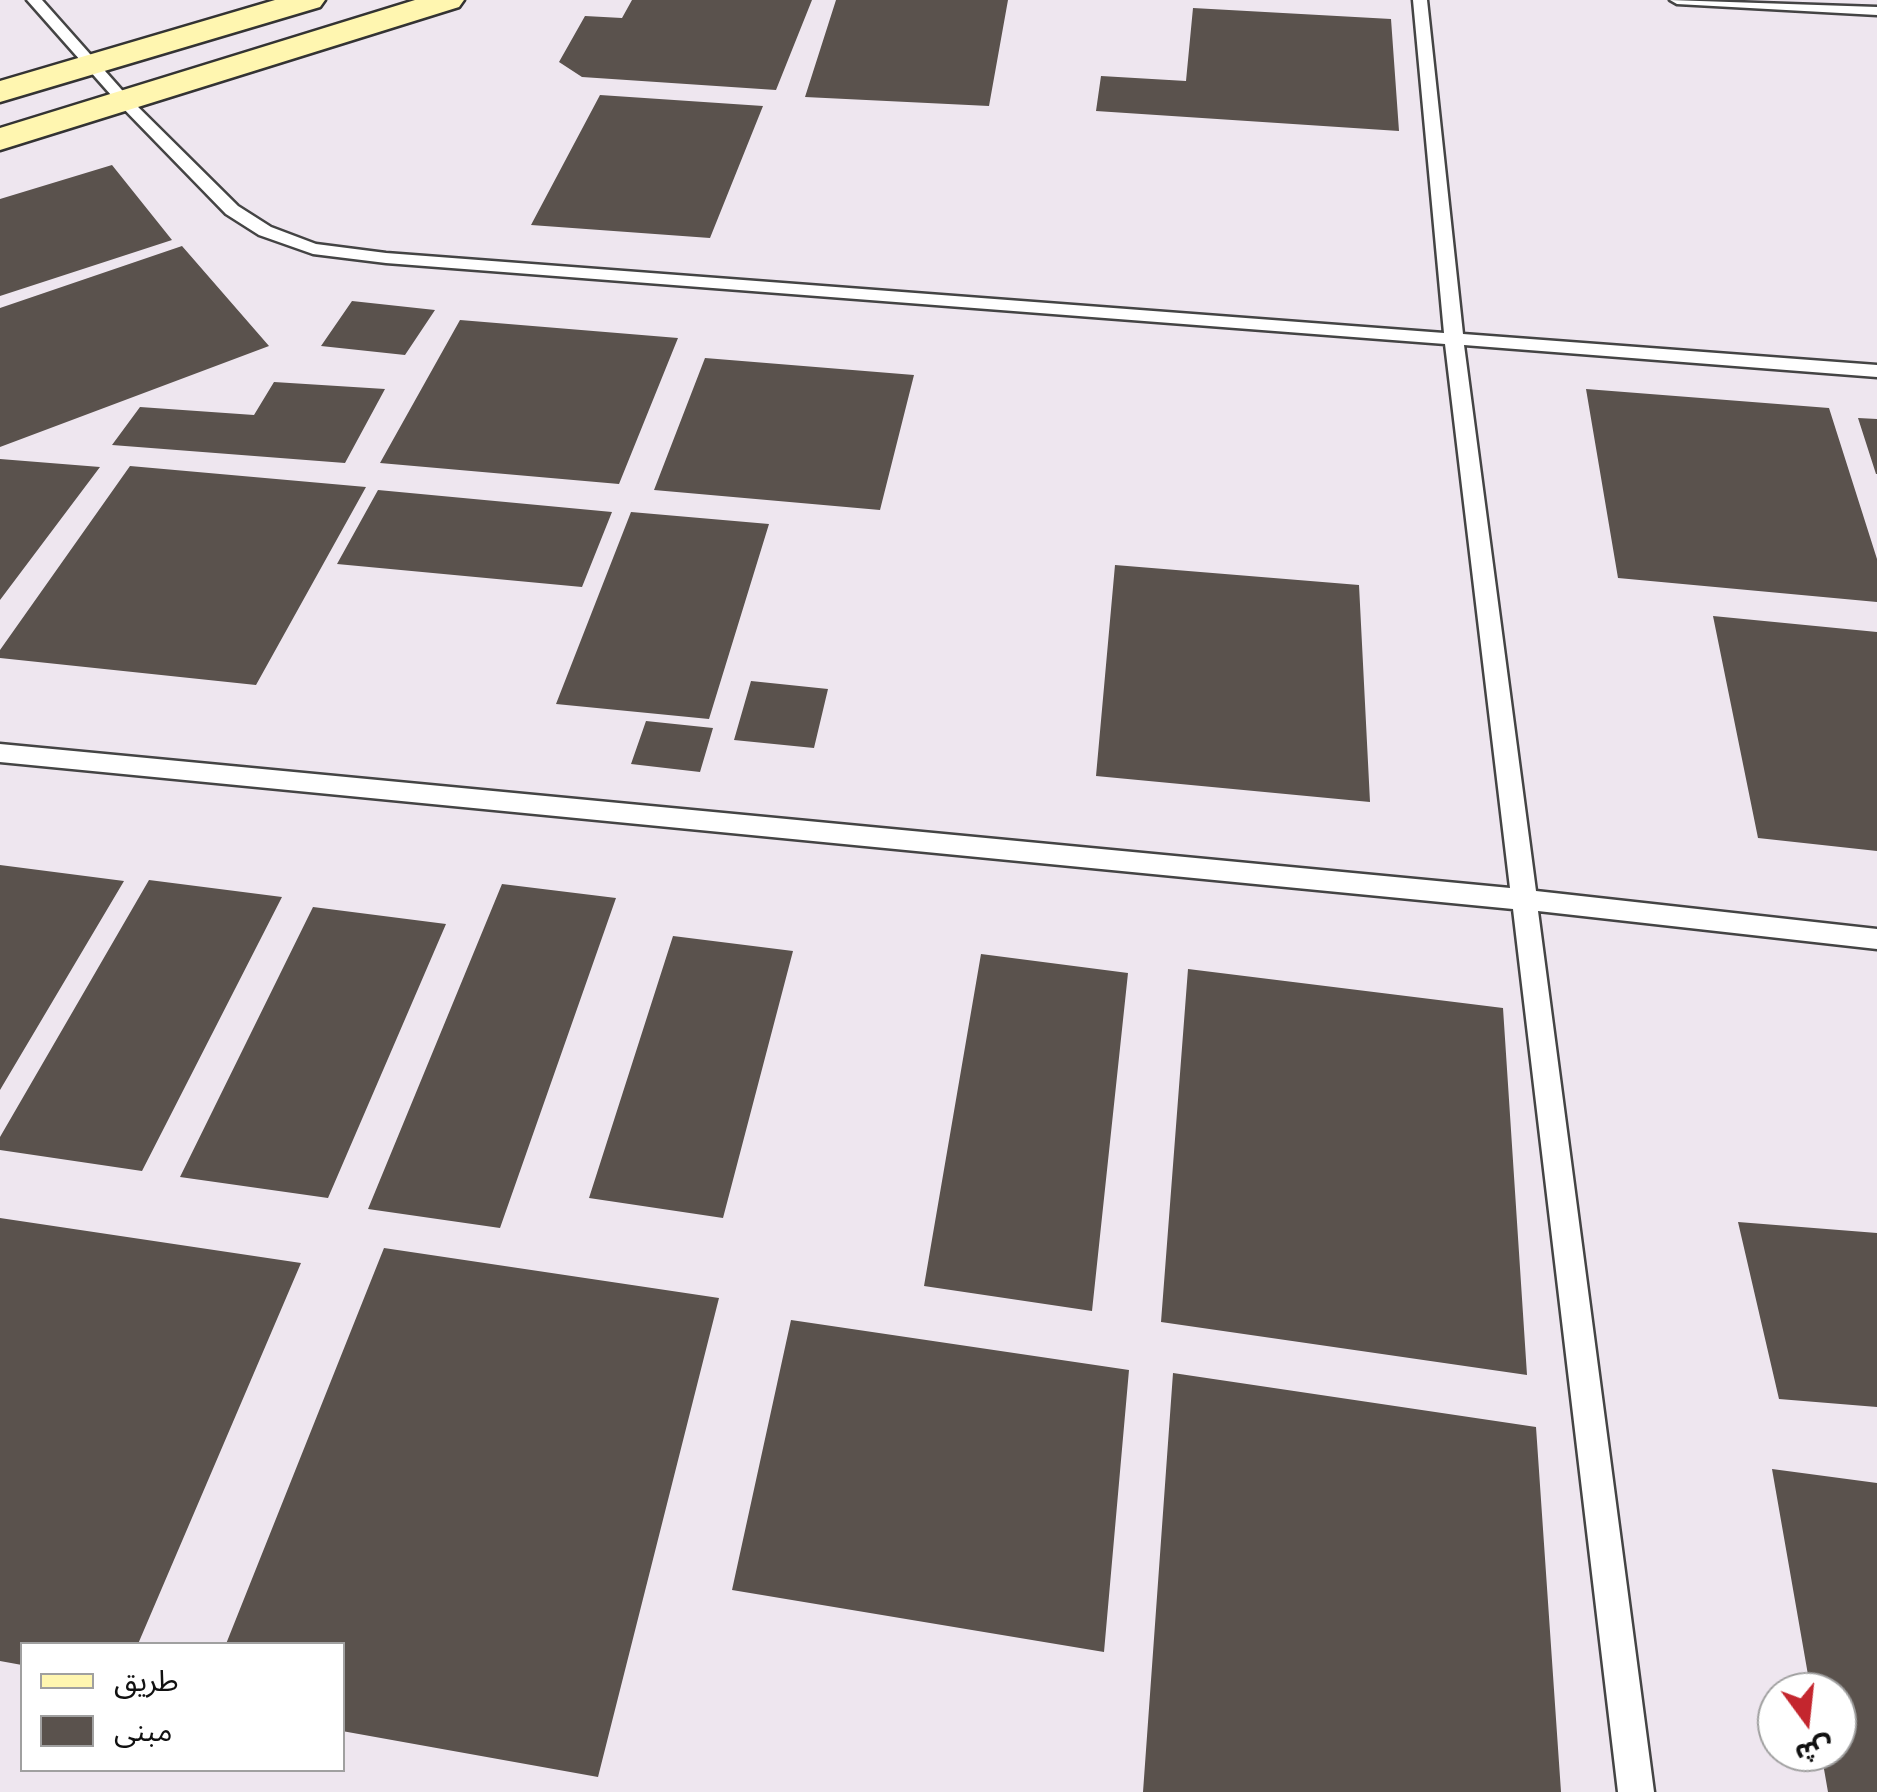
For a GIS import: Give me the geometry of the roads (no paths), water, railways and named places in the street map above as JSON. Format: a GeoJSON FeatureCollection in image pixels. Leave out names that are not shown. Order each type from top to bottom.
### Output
{"type":"FeatureCollection","features":[{"type":"Feature","properties":{"kind":"street"},"geometry":{"type":"LineString","coordinates":[[0,92],[308,0]]}},
{"type":"Feature","properties":{"kind":"street"},"geometry":{"type":"LineString","coordinates":[[0,140],[448,0]]}},
{"type":"Feature","properties":{"kind":"lane"},"geometry":{"type":"LineString","coordinates":[[34,0],[124,101],[232,210],[265,230],[313,249],[386,258],[1877,371]]}},
{"type":"Feature","properties":{"kind":"lane"},"geometry":{"type":"LineString","coordinates":[[1420,0],[1454,339],[1528,900],[1636,1792]]}},
{"type":"Feature","properties":{"kind":"lane"},"geometry":{"type":"LineString","coordinates":[[1677,0],[1877,12]]}},
{"type":"Feature","properties":{"kind":"lane"},"geometry":{"type":"LineString","coordinates":[[0,754],[1528,900],[1877,938]]}}]}
